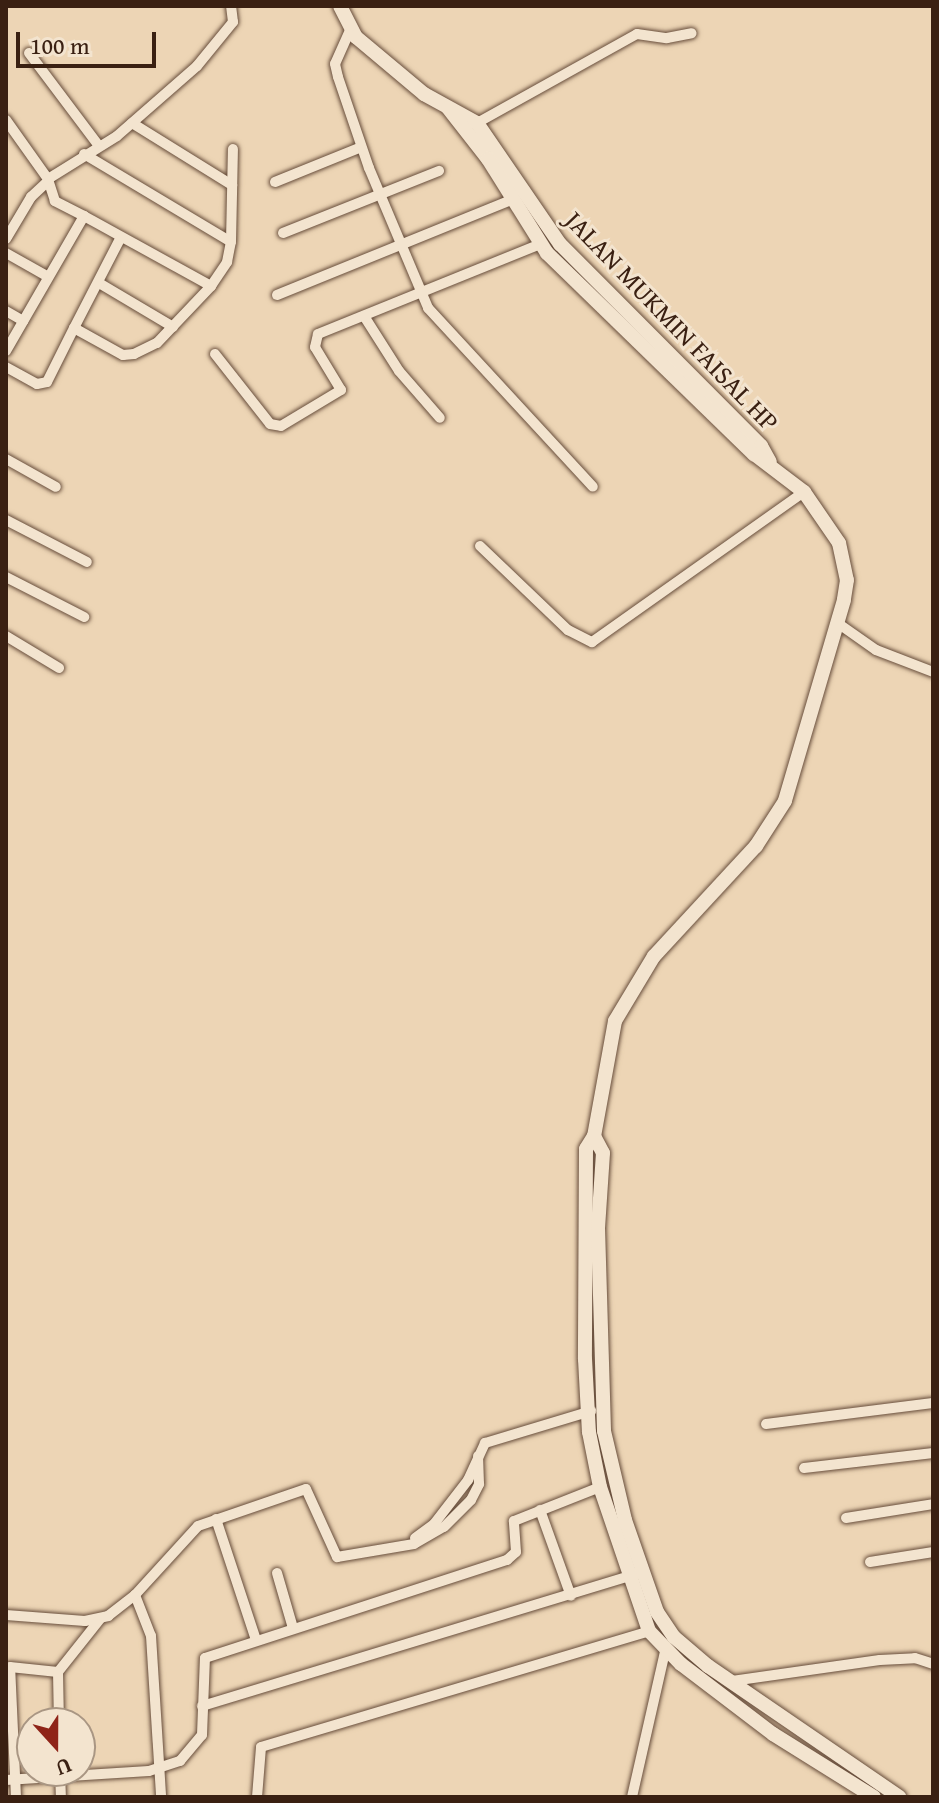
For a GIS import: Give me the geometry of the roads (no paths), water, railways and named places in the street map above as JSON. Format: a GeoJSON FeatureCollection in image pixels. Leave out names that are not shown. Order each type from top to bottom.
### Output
{"type":"FeatureCollection","features":[{"type":"Feature","properties":{"kind":"street"},"geometry":{"type":"LineString","coordinates":[[6,239],[31,197],[47,181],[132,123],[197,66],[233,22],[231,6]]}},
{"type":"Feature","properties":{"kind":"street"},"geometry":{"type":"LineString","coordinates":[[349,18],[335,64],[361,147],[424,288],[433,316],[593,487]]}},
{"type":"Feature","properties":{"kind":"street","name":"JALAN MUKMIN FAISAL HP"},"geometry":{"type":"LineString","coordinates":[[349,18],[424,94],[477,123],[560,244],[761,446],[770,462]]}},
{"type":"Feature","properties":{"kind":"street"},"geometry":{"type":"LineString","coordinates":[[477,123],[637,34],[667,38],[692,33]]}},
{"type":"Feature","properties":{"kind":"street"},"geometry":{"type":"LineString","coordinates":[[29,53],[99,146]]}},
{"type":"Feature","properties":{"kind":"street","name":"JALAN MUKMIN FAISAL HP"},"geometry":{"type":"LineString","coordinates":[[448,108],[541,244],[754,454],[770,462],[804,492],[839,543],[847,580],[839,624],[785,801],[756,846],[654,956],[621,1009],[601,1081],[594,1136],[603,1153],[598,1228],[595,1410],[600,1487],[636,1574],[670,1643],[773,1734],[874,1797]]}},
{"type":"Feature","properties":{"kind":"street"},"geometry":{"type":"LineString","coordinates":[[6,120],[47,181],[55,201],[211,286]]}},
{"type":"Feature","properties":{"kind":"street"},"geometry":{"type":"LineString","coordinates":[[132,123],[232,185]]}},
{"type":"Feature","properties":{"kind":"street"},"geometry":{"type":"LineString","coordinates":[[275,182],[361,147]]}},
{"type":"Feature","properties":{"kind":"street"},"geometry":{"type":"LineString","coordinates":[[74,328],[123,355],[157,343],[211,286],[227,262],[231,242],[233,149]]}},
{"type":"Feature","properties":{"kind":"street"},"geometry":{"type":"LineString","coordinates":[[84,154],[231,242]]}},
{"type":"Feature","properties":{"kind":"street"},"geometry":{"type":"LineString","coordinates":[[283,233],[439,171]]}},
{"type":"Feature","properties":{"kind":"street"},"geometry":{"type":"LineString","coordinates":[[277,295],[403,241],[513,199]]}},
{"type":"Feature","properties":{"kind":"street"},"geometry":{"type":"LineString","coordinates":[[6,351],[45,275],[84,216]]}},
{"type":"Feature","properties":{"kind":"street"},"geometry":{"type":"LineString","coordinates":[[6,367],[37,384],[47,382],[121,237]]}},
{"type":"Feature","properties":{"kind":"street"},"geometry":{"type":"LineString","coordinates":[[215,354],[270,424],[281,426],[337,397],[341,382],[314,342],[318,334],[424,288],[541,244]]}},
{"type":"Feature","properties":{"kind":"street"},"geometry":{"type":"LineString","coordinates":[[6,253],[45,275]]}},
{"type":"Feature","properties":{"kind":"street"},"geometry":{"type":"LineString","coordinates":[[99,283],[173,327]]}},
{"type":"Feature","properties":{"kind":"street"},"geometry":{"type":"LineString","coordinates":[[6,311],[23,321]]}},
{"type":"Feature","properties":{"kind":"street"},"geometry":{"type":"LineString","coordinates":[[364,316],[399,371],[440,418]]}},
{"type":"Feature","properties":{"kind":"street"},"geometry":{"type":"LineString","coordinates":[[6,459],[56,487]]}},
{"type":"Feature","properties":{"kind":"street"},"geometry":{"type":"LineString","coordinates":[[480,546],[568,630],[592,642],[804,492]]}},
{"type":"Feature","properties":{"kind":"street"},"geometry":{"type":"LineString","coordinates":[[6,520],[87,562]]}},
{"type":"Feature","properties":{"kind":"street"},"geometry":{"type":"LineString","coordinates":[[6,577],[84,617]]}},
{"type":"Feature","properties":{"kind":"street"},"geometry":{"type":"LineString","coordinates":[[839,624],[876,650],[933,672]]}},
{"type":"Feature","properties":{"kind":"street"},"geometry":{"type":"LineString","coordinates":[[6,636],[59,668]]}},
{"type":"Feature","properties":{"kind":"street"},"geometry":{"type":"LineString","coordinates":[[766,1424],[933,1403]]}},
{"type":"Feature","properties":{"kind":"street"},"geometry":{"type":"LineString","coordinates":[[59,1707],[58,1672],[101,1618],[135,1595],[185,1535],[216,1519],[306,1489],[337,1557],[429,1538],[457,1517],[479,1484],[478,1456],[492,1440],[595,1410]]}},
{"type":"Feature","properties":{"kind":"street","name":"JALAN MUKMIN FAISAL HP"},"geometry":{"type":"LineString","coordinates":[[595,1410],[649,1631],[732,1681],[899,1797]]}},
{"type":"Feature","properties":{"kind":"street"},"geometry":{"type":"LineString","coordinates":[[804,1468],[933,1453]]}},
{"type":"Feature","properties":{"kind":"street"},"geometry":{"type":"LineString","coordinates":[[96,1771],[158,1768],[192,1753],[202,1735],[201,1661],[256,1640],[507,1560],[516,1552],[514,1521],[600,1487]]}},
{"type":"Feature","properties":{"kind":"street"},"geometry":{"type":"LineString","coordinates":[[846,1518],[933,1504]]}},
{"type":"Feature","properties":{"kind":"street"},"geometry":{"type":"LineString","coordinates":[[540,1510],[571,1596]]}},
{"type":"Feature","properties":{"kind":"street"},"geometry":{"type":"LineString","coordinates":[[216,1519],[256,1640]]}},
{"type":"Feature","properties":{"kind":"street"},"geometry":{"type":"LineString","coordinates":[[870,1562],[933,1552]]}},
{"type":"Feature","properties":{"kind":"street"},"geometry":{"type":"LineString","coordinates":[[277,1573],[293,1628]]}},
{"type":"Feature","properties":{"kind":"street"},"geometry":{"type":"LineString","coordinates":[[202,1706],[636,1574]]}},
{"type":"Feature","properties":{"kind":"street"},"geometry":{"type":"LineString","coordinates":[[135,1595],[151,1636],[161,1797]]}},
{"type":"Feature","properties":{"kind":"street"},"geometry":{"type":"LineString","coordinates":[[6,1615],[101,1618]]}},
{"type":"Feature","properties":{"kind":"street"},"geometry":{"type":"LineString","coordinates":[[257,1797],[261,1747],[649,1631]]}},
{"type":"Feature","properties":{"kind":"street"},"geometry":{"type":"LineString","coordinates":[[632,1797],[670,1643]]}},
{"type":"Feature","properties":{"kind":"street"},"geometry":{"type":"LineString","coordinates":[[732,1681],[880,1660],[915,1658],[933,1664]]}},
{"type":"Feature","properties":{"kind":"street"},"geometry":{"type":"LineString","coordinates":[[16,1797],[11,1780],[10,1667],[58,1672]]}}]}
